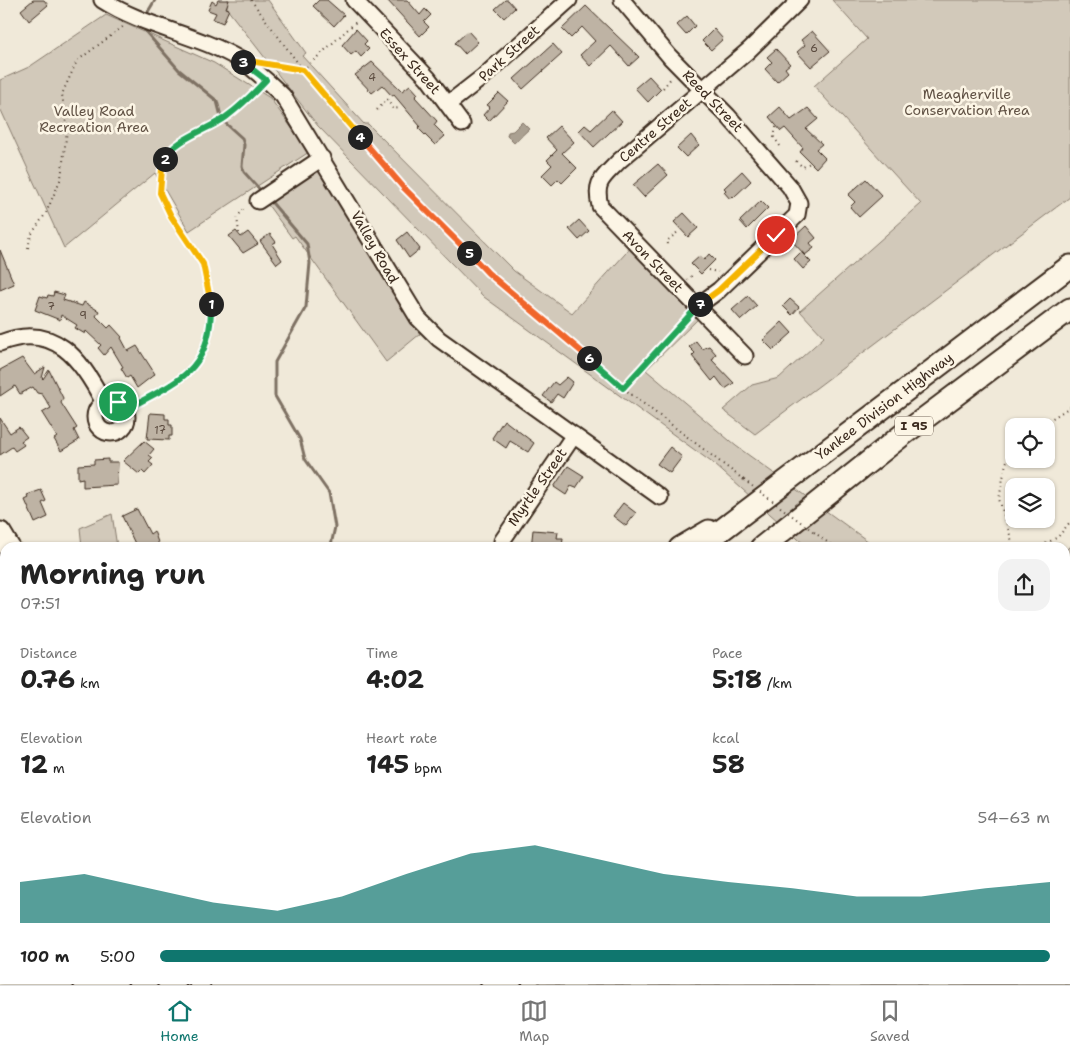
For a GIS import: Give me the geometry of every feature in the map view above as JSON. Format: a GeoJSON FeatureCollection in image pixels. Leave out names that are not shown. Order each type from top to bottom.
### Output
{"type":"FeatureCollection","features":[{"type":"Feature","properties":{"kind":"highway","name":"Yankee Division Highway"},"geometry":{"type":"LineString","coordinates":[[706,542],[1070,266]]}},
{"type":"Feature","properties":{"kind":"highway","name":"I 95"},"geometry":{"type":"LineString","coordinates":[[768,542],[901,436],[1070,309]]}},
{"type":"Feature","properties":{"kind":"highway"},"geometry":{"type":"LineString","coordinates":[[690,542],[752,506]]}},
{"type":"Feature","properties":{"kind":"street","name":"Valley Road"},"geometry":{"type":"LineString","coordinates":[[102,0],[137,18],[238,59],[266,80],[283,96],[377,246],[397,286],[418,318],[439,338],[660,497]]}},
{"type":"Feature","properties":{"kind":"street","name":"Essex Street"},"geometry":{"type":"LineString","coordinates":[[354,0],[405,52],[462,124]]}},
{"type":"Feature","properties":{"kind":"street","name":"Park Street"},"geometry":{"type":"LineString","coordinates":[[448,104],[484,76],[569,0]]}},
{"type":"Feature","properties":{"kind":"street","name":"Reed Street"},"geometry":{"type":"LineString","coordinates":[[622,0],[700,89],[766,157],[790,188],[799,206],[797,215],[719,290],[696,307]]}},
{"type":"Feature","properties":{"kind":"street","name":"Centre Street"},"geometry":{"type":"LineString","coordinates":[[600,181],[619,160],[700,89],[749,50],[800,0]]}},
{"type":"Feature","properties":{"kind":"street"},"geometry":{"type":"LineString","coordinates":[[252,204],[322,158]]}},
{"type":"Feature","properties":{"kind":"street","name":"Avon Street"},"geometry":{"type":"LineString","coordinates":[[600,181],[596,190],[600,206],[745,356]]}},
{"type":"Feature","properties":{"kind":"street"},"geometry":{"type":"LineString","coordinates":[[0,343],[33,338],[62,347],[84,367],[104,403]]}},
{"type":"Feature","properties":{"kind":"street"},"geometry":{"type":"LineString","coordinates":[[118,402],[125,410],[126,420],[124,427],[115,432],[104,431],[99,427],[95,417],[98,407],[104,403],[118,402]]}},
{"type":"Feature","properties":{"kind":"street","name":"Myrtle Street"},"geometry":{"type":"LineString","coordinates":[[502,541],[574,435]]}},
{"type":"Feature","properties":{"kind":"path"},"geometry":{"type":"LineString","coordinates":[[251,0],[303,70],[404,188],[488,273],[553,326],[623,388],[827,542]]}},
{"type":"Feature","properties":{"kind":"path"},"geometry":{"type":"LineString","coordinates":[[303,70],[366,13]]}},
{"type":"Feature","properties":{"kind":"path"},"geometry":{"type":"LineString","coordinates":[[28,248],[31,235],[46,213],[61,178],[67,130],[62,94],[77,62],[137,18]]}},
{"type":"Feature","properties":{"kind":"path"},"geometry":{"type":"LineString","coordinates":[[265,63],[303,70]]}},
{"type":"Feature","properties":{"kind":"path"},"geometry":{"type":"LineString","coordinates":[[125,410],[191,370],[204,351],[212,328],[211,298],[203,264],[171,216],[160,193],[162,169],[168,152],[193,135],[220,122],[245,103],[266,80]]}},
{"type":"Feature","properties":{"kind":"path"},"geometry":{"type":"LineString","coordinates":[[377,110],[388,99],[393,109],[400,108]]}},
{"type":"Feature","properties":{"kind":"path"},"geometry":{"type":"LineString","coordinates":[[776,127],[774,138],[780,146]]}},
{"type":"Feature","properties":{"kind":"path"},"geometry":{"type":"LineString","coordinates":[[796,161],[803,167],[810,164]]}},
{"type":"Feature","properties":{"kind":"path"},"geometry":{"type":"LineString","coordinates":[[239,233],[237,217],[252,204]]}},
{"type":"Feature","properties":{"kind":"path"},"geometry":{"type":"LineString","coordinates":[[668,244],[667,241],[679,231]]}},
{"type":"Feature","properties":{"kind":"path"},"geometry":{"type":"LineString","coordinates":[[623,388],[696,307]]}},
{"type":"Feature","properties":{"kind":"path"},"geometry":{"type":"LineString","coordinates":[[1053,418],[1070,407]]}},
{"type":"Feature","properties":{"kind":"path"},"geometry":{"type":"LineString","coordinates":[[1005,468],[999,500],[1012,542]]}},
{"type":"Feature","properties":{"kind":"path"},"geometry":{"type":"LineString","coordinates":[[1048,542],[1058,537],[1070,522]]}},
{"type":"Feature","properties":{"kind":"green space"},"geometry":{"type":"Polygon","coordinates":[[[227,0],[268,0],[306,53],[302,56],[364,124],[368,124],[514,271],[572,313],[634,244],[701,316],[646,370],[736,446],[869,542],[801,542],[714,464],[484,297],[318,126],[227,9],[227,0]]]}},
{"type":"Feature","properties":{"kind":"green space","name":"Meagherville Conservation Area"},"geometry":{"type":"Polygon","coordinates":[[[832,0],[1070,0],[1070,197],[755,434],[723,410],[752,385],[779,378],[824,337],[800,311],[921,204],[814,86],[867,39],[832,0]]]}},
{"type":"Feature","properties":{"kind":"green space","name":"Valley Road Recreation Area"},"geometry":{"type":"Polygon","coordinates":[[[106,15],[214,63],[270,98],[309,152],[189,231],[155,173],[64,248],[0,108],[0,80],[29,67],[106,15]]]}},
{"type":"Feature","properties":{"kind":"green space"},"geometry":{"type":"Polygon","coordinates":[[[317,168],[420,334],[386,362],[295,236],[292,238],[268,205],[317,168]]]}},
{"type":"Feature","properties":{"kind":"green space"},"geometry":{"type":"Polygon","coordinates":[[[112,514],[116,542],[81,542],[80,528],[112,514]]]}},
{"type":"Feature","properties":{"kind":"green space"},"geometry":{"type":"Polygon","coordinates":[[[538,984],[1070,984],[1070,985],[538,984]]]}},
{"type":"Feature","properties":{"kind":"shaded area"},"geometry":{"type":"Polygon","coordinates":[[[522,122],[529,129],[514,143],[507,136],[508,132],[513,131],[522,122]]]}},
{"type":"Feature","properties":{"kind":"building"},"geometry":{"type":"Polygon","coordinates":[[[33,0],[44,0],[48,5],[29,21],[21,10],[33,0]]]}},
{"type":"Feature","properties":{"kind":"building"},"geometry":{"type":"Polygon","coordinates":[[[218,0],[229,0],[226,8],[229,9],[223,23],[213,19],[216,13],[208,10],[212,1],[216,4],[218,0]]]}},
{"type":"Feature","properties":{"kind":"building"},"geometry":{"type":"Polygon","coordinates":[[[319,0],[327,0],[344,15],[334,26],[313,6],[319,0]]]}},
{"type":"Feature","properties":{"kind":"building"},"geometry":{"type":"Polygon","coordinates":[[[387,0],[407,0],[420,15],[425,9],[431,15],[424,22],[429,27],[420,36],[387,0]]]}},
{"type":"Feature","properties":{"kind":"building"},"geometry":{"type":"Polygon","coordinates":[[[505,0],[508,0],[515,8],[504,18],[495,9],[505,0]]]}},
{"type":"Feature","properties":{"kind":"building"},"geometry":{"type":"Polygon","coordinates":[[[586,6],[639,57],[629,66],[611,46],[590,66],[580,55],[595,41],[582,27],[571,38],[562,29],[586,6]]]}},
{"type":"Feature","properties":{"kind":"building"},"geometry":{"type":"Polygon","coordinates":[[[687,16],[695,26],[686,35],[677,25],[687,16]]]}},
{"type":"Feature","properties":{"kind":"building"},"geometry":{"type":"Polygon","coordinates":[[[356,29],[367,41],[364,44],[369,49],[361,57],[356,51],[351,55],[342,45],[356,29]]]}},
{"type":"Feature","properties":{"kind":"building"},"geometry":{"type":"Polygon","coordinates":[[[714,29],[723,39],[711,50],[702,41],[714,29]]]}},
{"type":"Feature","properties":{"kind":"building"},"geometry":{"type":"Polygon","coordinates":[[[468,31],[478,42],[465,54],[455,43],[468,31]]]}},
{"type":"Feature","properties":{"kind":"building"},"geometry":{"type":"Polygon","coordinates":[[[812,31],[830,51],[811,67],[797,52],[805,45],[801,40],[812,31]]]}},
{"type":"Feature","properties":{"kind":"building"},"geometry":{"type":"Polygon","coordinates":[[[553,44],[562,54],[523,89],[514,79],[553,44]]]}},
{"type":"Feature","properties":{"kind":"building"},"geometry":{"type":"Polygon","coordinates":[[[776,49],[790,64],[785,68],[788,72],[777,82],[765,69],[772,62],[767,57],[776,49]]]}},
{"type":"Feature","properties":{"kind":"building"},"geometry":{"type":"Polygon","coordinates":[[[372,62],[402,91],[410,85],[418,94],[415,97],[437,121],[434,125],[445,136],[435,145],[418,128],[420,126],[394,95],[392,96],[382,85],[372,93],[355,75],[372,62]]]}},
{"type":"Feature","properties":{"kind":"building"},"geometry":{"type":"Polygon","coordinates":[[[649,76],[661,89],[648,102],[635,88],[649,76]]]}},
{"type":"Feature","properties":{"kind":"building"},"geometry":{"type":"Polygon","coordinates":[[[499,93],[508,101],[489,121],[483,115],[490,107],[487,105],[499,93]]]}},
{"type":"Feature","properties":{"kind":"building"},"geometry":{"type":"Polygon","coordinates":[[[780,107],[791,120],[808,108],[818,119],[806,129],[822,144],[816,149],[825,158],[816,168],[800,152],[803,148],[785,128],[781,131],[769,117],[780,107]]]}},
{"type":"Feature","properties":{"kind":"building"},"geometry":{"type":"Polygon","coordinates":[[[612,110],[622,121],[594,147],[579,131],[585,125],[591,130],[612,110]]]}},
{"type":"Feature","properties":{"kind":"building"},"geometry":{"type":"Polygon","coordinates":[[[559,126],[574,142],[562,153],[577,168],[562,183],[558,179],[552,185],[542,175],[552,165],[547,160],[557,150],[546,138],[559,126]]]}},
{"type":"Feature","properties":{"kind":"building"},"geometry":{"type":"Polygon","coordinates":[[[691,135],[699,145],[686,157],[677,148],[691,135]]]}},
{"type":"Feature","properties":{"kind":"building"},"geometry":{"type":"Polygon","coordinates":[[[658,164],[668,175],[644,197],[633,185],[658,164]]]}},
{"type":"Feature","properties":{"kind":"building"},"geometry":{"type":"Polygon","coordinates":[[[742,171],[751,181],[730,199],[724,192],[726,190],[724,188],[742,171]]]}},
{"type":"Feature","properties":{"kind":"building"},"geometry":{"type":"Polygon","coordinates":[[[866,179],[882,196],[859,217],[850,207],[855,202],[848,195],[866,179]]]}},
{"type":"Feature","properties":{"kind":"building"},"geometry":{"type":"Polygon","coordinates":[[[761,201],[768,208],[747,229],[740,221],[761,201]]]}},
{"type":"Feature","properties":{"kind":"building"},"geometry":{"type":"Polygon","coordinates":[[[684,213],[698,228],[688,237],[674,222],[684,213]]]}},
{"type":"Feature","properties":{"kind":"building"},"geometry":{"type":"Polygon","coordinates":[[[579,220],[589,231],[579,240],[569,229],[579,220]]]}},
{"type":"Feature","properties":{"kind":"building"},"geometry":{"type":"Polygon","coordinates":[[[806,226],[816,238],[810,243],[814,248],[805,255],[791,240],[806,226]]]}},
{"type":"Feature","properties":{"kind":"building"},"geometry":{"type":"Polygon","coordinates":[[[236,231],[241,237],[248,232],[258,244],[243,253],[229,236],[236,231]]]}},
{"type":"Feature","properties":{"kind":"building"},"geometry":{"type":"Polygon","coordinates":[[[407,232],[420,249],[409,258],[397,240],[407,232]]]}},
{"type":"Feature","properties":{"kind":"building"},"geometry":{"type":"Polygon","coordinates":[[[270,234],[276,242],[272,244],[282,260],[277,264],[260,241],[270,234]]]}},
{"type":"Feature","properties":{"kind":"building"},"geometry":{"type":"Polygon","coordinates":[[[0,250],[14,284],[0,290],[0,250]]]}},
{"type":"Feature","properties":{"kind":"building"},"geometry":{"type":"Polygon","coordinates":[[[801,252],[811,262],[803,269],[794,259],[801,252]]]}},
{"type":"Feature","properties":{"kind":"building"},"geometry":{"type":"Polygon","coordinates":[[[709,254],[715,260],[701,274],[691,264],[700,256],[704,260],[709,254]]]}},
{"type":"Feature","properties":{"kind":"building"},"geometry":{"type":"Polygon","coordinates":[[[54,292],[65,295],[63,300],[82,306],[84,302],[99,311],[96,316],[108,328],[111,325],[122,337],[128,351],[137,346],[155,374],[137,388],[130,376],[127,378],[111,347],[104,355],[98,348],[101,345],[86,331],[85,334],[75,328],[77,325],[61,315],[60,320],[35,310],[40,296],[47,298],[48,295],[53,296],[54,292]]]}},
{"type":"Feature","properties":{"kind":"building"},"geometry":{"type":"Polygon","coordinates":[[[748,296],[757,306],[741,320],[732,310],[748,296]]]}},
{"type":"Feature","properties":{"kind":"building"},"geometry":{"type":"Polygon","coordinates":[[[790,299],[799,307],[792,315],[783,306],[790,299]]]}},
{"type":"Feature","properties":{"kind":"building"},"geometry":{"type":"Polygon","coordinates":[[[782,322],[792,333],[773,350],[763,340],[782,322]]]}},
{"type":"Feature","properties":{"kind":"building"},"geometry":{"type":"Polygon","coordinates":[[[696,341],[702,349],[709,346],[716,354],[712,360],[734,383],[725,389],[716,377],[712,381],[692,356],[695,353],[689,347],[696,341]]]}},
{"type":"Feature","properties":{"kind":"building"},"geometry":{"type":"Polygon","coordinates":[[[22,358],[34,374],[45,367],[43,379],[49,370],[63,398],[61,403],[77,428],[74,430],[79,440],[61,451],[54,439],[57,437],[42,413],[51,408],[42,394],[37,393],[33,387],[20,394],[15,386],[0,396],[0,370],[22,358]]]}},
{"type":"Feature","properties":{"kind":"building"},"geometry":{"type":"Polygon","coordinates":[[[567,377],[573,382],[563,398],[557,394],[551,402],[543,396],[554,382],[558,385],[567,377]]]}},
{"type":"Feature","properties":{"kind":"building"},"geometry":{"type":"Polygon","coordinates":[[[150,413],[165,414],[165,419],[169,419],[169,425],[172,425],[172,436],[169,436],[169,440],[147,439],[150,413]]]}},
{"type":"Feature","properties":{"kind":"building"},"geometry":{"type":"Polygon","coordinates":[[[0,418],[10,433],[19,427],[27,437],[21,441],[24,445],[15,451],[12,447],[0,455],[0,418]]]}},
{"type":"Feature","properties":{"kind":"building"},"geometry":{"type":"Polygon","coordinates":[[[504,420],[534,443],[528,452],[510,441],[506,448],[492,438],[504,420]]]}},
{"type":"Feature","properties":{"kind":"building"},"geometry":{"type":"Polygon","coordinates":[[[144,441],[154,449],[149,455],[153,458],[149,462],[153,465],[145,474],[142,471],[139,474],[123,461],[144,441]]]}},
{"type":"Feature","properties":{"kind":"building"},"geometry":{"type":"Polygon","coordinates":[[[670,447],[682,457],[670,473],[657,464],[670,447]]]}},
{"type":"Feature","properties":{"kind":"building"},"geometry":{"type":"Polygon","coordinates":[[[108,459],[108,462],[118,462],[117,485],[83,487],[83,478],[78,479],[78,465],[94,464],[94,460],[108,459]]]}},
{"type":"Feature","properties":{"kind":"building"},"geometry":{"type":"Polygon","coordinates":[[[568,466],[584,476],[576,488],[571,486],[566,495],[554,487],[568,466]]]}},
{"type":"Feature","properties":{"kind":"building"},"geometry":{"type":"Polygon","coordinates":[[[41,490],[46,501],[42,503],[48,517],[35,523],[25,500],[29,498],[27,495],[41,490]]]}},
{"type":"Feature","properties":{"kind":"building"},"geometry":{"type":"Polygon","coordinates":[[[623,503],[636,513],[626,526],[613,516],[623,503]]]}},
{"type":"Feature","properties":{"kind":"building"},"geometry":{"type":"Polygon","coordinates":[[[137,509],[150,534],[154,531],[158,542],[134,542],[122,516],[137,509]]]}},
{"type":"Feature","properties":{"kind":"building"},"geometry":{"type":"Polygon","coordinates":[[[533,530],[558,532],[557,538],[563,538],[563,542],[532,542],[533,530]]]}},
{"type":"Feature","properties":{"kind":"waterway"},"geometry":{"type":"LineString","coordinates":[[146,15],[155,0]]}},
{"type":"Feature","properties":{"kind":"waterway"},"geometry":{"type":"LineString","coordinates":[[145,31],[179,70],[217,101],[222,120],[242,138],[244,145],[242,166],[244,172],[262,192]]}},
{"type":"Feature","properties":{"kind":"waterway"},"geometry":{"type":"LineString","coordinates":[[268,198],[307,244],[310,263],[306,307],[275,362],[275,396],[300,439],[305,459],[329,493],[335,527],[332,542]]}},
{"type":"Feature","properties":{"kind":"route"},"geometry":{"type":"LineString","coordinates":[[118,402],[125,410],[174,383],[191,370],[204,351],[212,328],[211,298],[203,264],[171,216],[160,193],[162,169],[168,152],[193,135],[220,122],[245,103],[266,80],[238,59],[303,70],[404,188],[488,273],[553,326],[623,388],[687,320],[696,307],[719,290],[776,235]]}}]}
